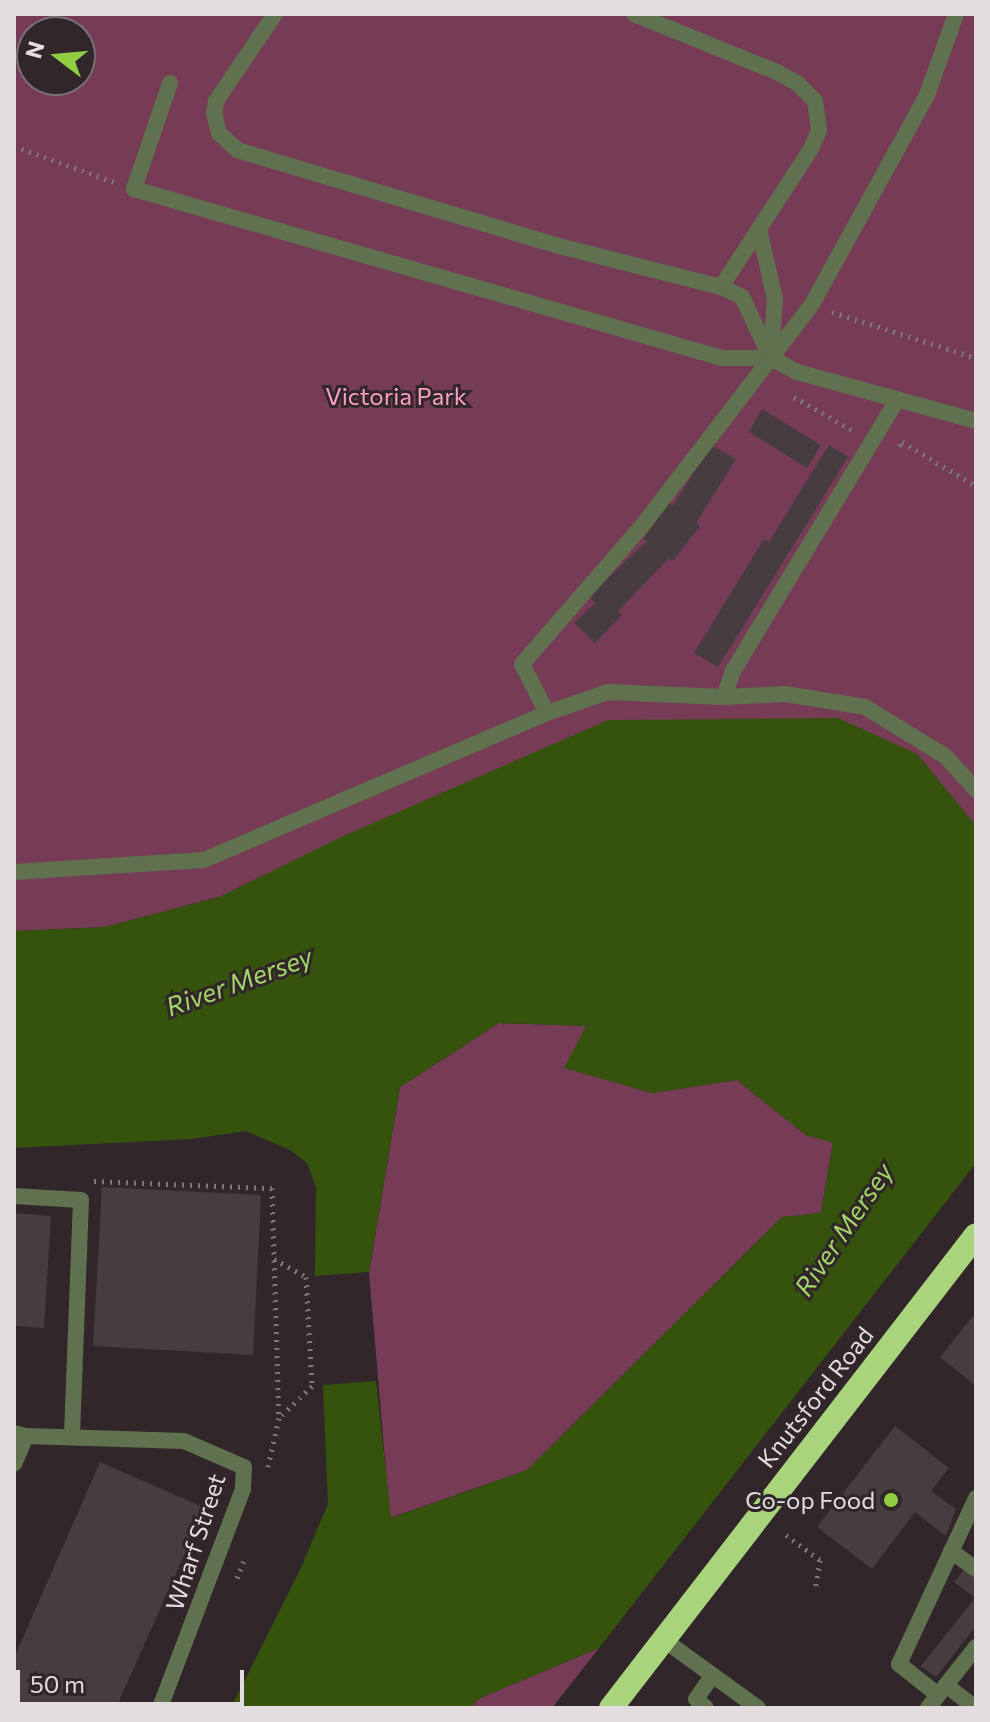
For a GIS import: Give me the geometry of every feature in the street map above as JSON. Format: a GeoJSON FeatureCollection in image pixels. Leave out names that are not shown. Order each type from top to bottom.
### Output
{"type":"FeatureCollection","features":[{"type":"Feature","properties":{"kind":"highway","name":"Knutsford Road"},"geometry":{"type":"LineString","coordinates":[[611,1708],[976,1235]]}},
{"type":"Feature","properties":{"kind":"street"},"geometry":{"type":"LineString","coordinates":[[275,14],[216,101],[214,113],[219,133],[237,150],[563,247],[721,287],[742,297],[771,358]]}},
{"type":"Feature","properties":{"kind":"street"},"geometry":{"type":"LineString","coordinates":[[634,14],[777,72],[797,83],[815,101],[819,130],[811,149],[721,287]]}},
{"type":"Feature","properties":{"kind":"street"},"geometry":{"type":"LineString","coordinates":[[547,713],[522,664],[642,526],[811,306],[927,95],[956,14]]}},
{"type":"Feature","properties":{"kind":"street"},"geometry":{"type":"LineString","coordinates":[[170,83],[134,189],[722,358],[771,358],[797,372],[976,421]]}},
{"type":"Feature","properties":{"kind":"street"},"geometry":{"type":"LineString","coordinates":[[759,229],[775,299],[771,358]]}},
{"type":"Feature","properties":{"kind":"street"},"geometry":{"type":"LineString","coordinates":[[724,697],[733,671],[897,400]]}},
{"type":"Feature","properties":{"kind":"street"},"geometry":{"type":"LineString","coordinates":[[14,872],[204,860],[547,713],[608,692],[724,697],[785,694],[865,707],[945,756],[976,790]]}},
{"type":"Feature","properties":{"kind":"street"},"geometry":{"type":"LineString","coordinates":[[14,1196],[81,1200],[72,1436]]}},
{"type":"Feature","properties":{"kind":"street","name":"Wharf Street"},"geometry":{"type":"LineString","coordinates":[[14,1464],[20,1434],[184,1441],[244,1467],[243,1489],[160,1708]]}},
{"type":"Feature","properties":{"kind":"street"},"geometry":{"type":"LineString","coordinates":[[975,1708],[937,1696],[899,1664],[976,1498]]}},
{"type":"Feature","properties":{"kind":"street"},"geometry":{"type":"LineString","coordinates":[[951,1551],[976,1569]]}},
{"type":"Feature","properties":{"kind":"street"},"geometry":{"type":"LineString","coordinates":[[664,1640],[758,1708]]}},
{"type":"Feature","properties":{"kind":"street"},"geometry":{"type":"LineString","coordinates":[[937,1696],[976,1647]]}},
{"type":"Feature","properties":{"kind":"street"},"geometry":{"type":"LineString","coordinates":[[706,1708],[696,1699],[713,1675]]}},
{"type":"Feature","properties":{"kind":"path"},"geometry":{"type":"LineString","coordinates":[[14,146],[134,189]]}},
{"type":"Feature","properties":{"kind":"path"},"geometry":{"type":"LineString","coordinates":[[811,306],[976,358]]}},
{"type":"Feature","properties":{"kind":"path"},"geometry":{"type":"LineString","coordinates":[[84,1181],[272,1188],[279,1418],[266,1476]]}},
{"type":"Feature","properties":{"kind":"path"},"geometry":{"type":"LineString","coordinates":[[274,1259],[306,1277],[312,1386],[279,1418]]}},
{"type":"Feature","properties":{"kind":"path"},"geometry":{"type":"LineString","coordinates":[[786,1535],[820,1560],[815,1591]]}},
{"type":"Feature","properties":{"kind":"green space","name":"Victoria Park"},"geometry":{"type":"Polygon","coordinates":[[[14,14],[976,14],[976,826],[917,754],[219,897],[105,927],[14,931],[14,14]]]}},
{"type":"Feature","properties":{"kind":"green space"},"geometry":{"type":"Polygon","coordinates":[[[499,1023],[587,1026],[565,1068],[652,1093],[737,1080],[806,1135],[833,1142],[821,1213],[782,1217],[527,1470],[390,1518],[369,1272],[400,1087],[499,1023]]]}},
{"type":"Feature","properties":{"kind":"green space"},"geometry":{"type":"Polygon","coordinates":[[[599,1648],[552,1708],[471,1708],[478,1699],[599,1648]]]}},
{"type":"Feature","properties":{"kind":"water","name":"River Mersey"},"geometry":{"type":"Polygon","coordinates":[[[838,718],[917,754],[976,826],[976,1163],[599,1648],[478,1699],[471,1708],[231,1708],[300,1570],[328,1504],[323,1385],[376,1381],[391,1518],[527,1470],[782,1217],[821,1213],[833,1143],[806,1135],[737,1080],[652,1093],[564,1068],[586,1026],[499,1023],[400,1087],[369,1272],[315,1276],[316,1187],[307,1163],[290,1150],[246,1131],[191,1139],[14,1148],[14,931],[105,927],[219,897],[339,838],[608,720],[838,718]]]}},
{"type":"Feature","properties":{"kind":"building"},"geometry":{"type":"Polygon","coordinates":[[[762,409],[821,445],[807,468],[749,432],[762,409]]]}},
{"type":"Feature","properties":{"kind":"building"},"geometry":{"type":"Polygon","coordinates":[[[711,445],[736,459],[696,523],[700,526],[673,561],[669,558],[618,611],[622,615],[595,643],[574,623],[595,603],[589,596],[647,541],[643,539],[669,503],[673,506],[711,445]]]}},
{"type":"Feature","properties":{"kind":"building"},"geometry":{"type":"Polygon","coordinates":[[[829,445],[848,457],[718,667],[694,653],[764,539],[769,542],[829,445]]]}},
{"type":"Feature","properties":{"kind":"building"},"geometry":{"type":"Polygon","coordinates":[[[102,1187],[261,1195],[253,1355],[93,1346],[102,1187]]]}},
{"type":"Feature","properties":{"kind":"building"},"geometry":{"type":"Polygon","coordinates":[[[14,1213],[51,1216],[44,1328],[14,1326],[14,1213]]]}},
{"type":"Feature","properties":{"kind":"building"},"geometry":{"type":"Polygon","coordinates":[[[976,1312],[976,1386],[940,1357],[976,1312]]]}},
{"type":"Feature","properties":{"kind":"building","name":"Co-op Food"},"geometry":{"type":"Polygon","coordinates":[[[895,1426],[949,1468],[931,1491],[956,1509],[946,1536],[915,1512],[872,1569],[817,1527],[895,1426]]]}},
{"type":"Feature","properties":{"kind":"building"},"geometry":{"type":"Polygon","coordinates":[[[100,1462],[205,1508],[116,1708],[14,1708],[14,1658],[100,1462]]]}},
{"type":"Feature","properties":{"kind":"building"},"geometry":{"type":"Polygon","coordinates":[[[966,1567],[976,1575],[976,1626],[936,1677],[921,1666],[975,1598],[954,1582],[966,1567]]]}},
{"type":"Feature","properties":{"kind":"place","name":"Co-op Food"},"geometry":{"type":"Point","coordinates":[891,1500]}}]}
